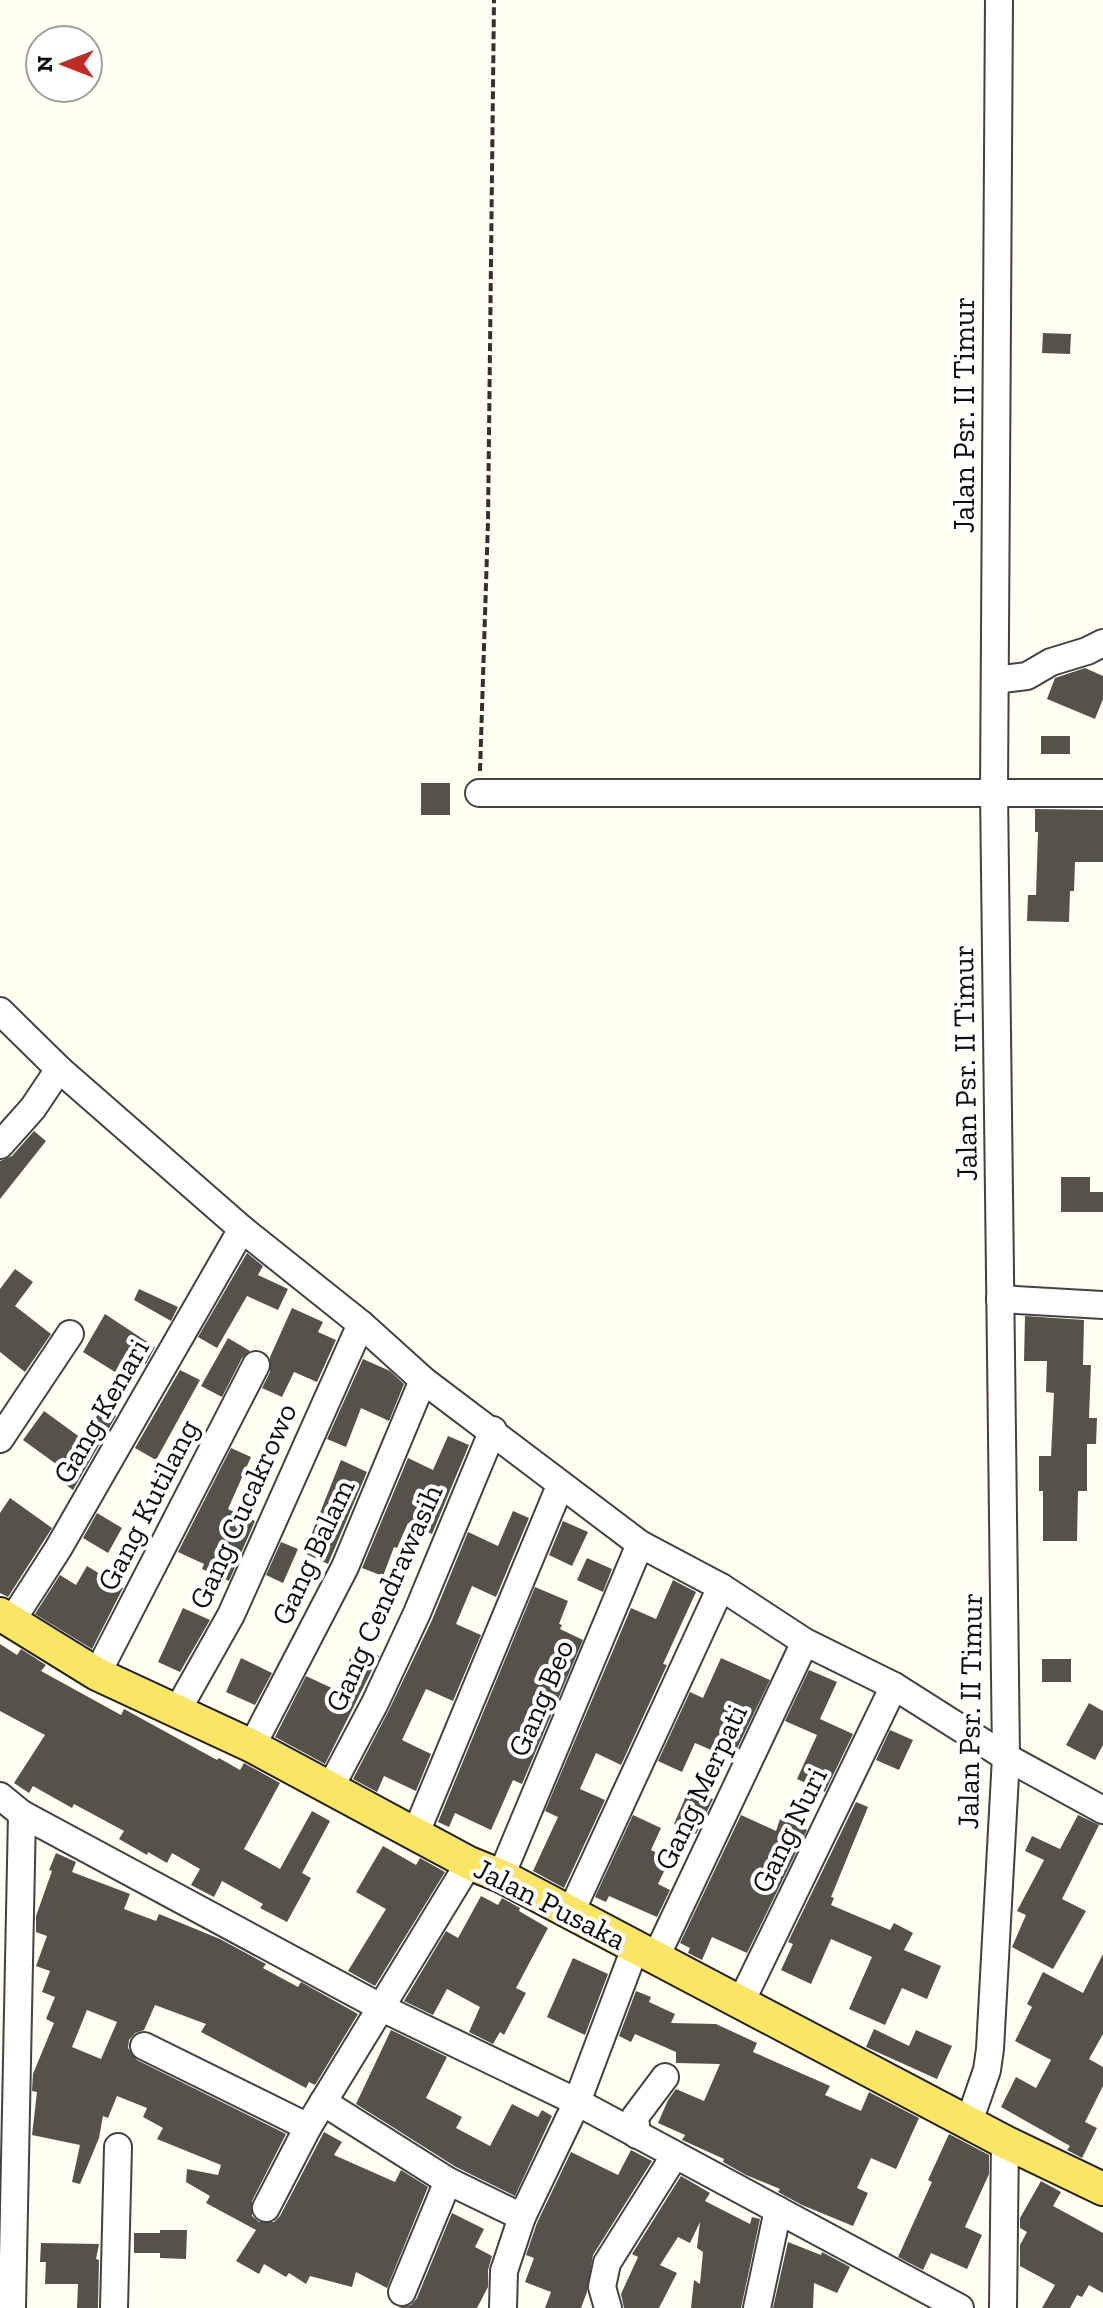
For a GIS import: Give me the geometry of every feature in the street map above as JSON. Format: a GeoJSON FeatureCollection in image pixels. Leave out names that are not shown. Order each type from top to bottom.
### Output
{"type":"FeatureCollection","features":[{"type":"Feature","properties":{"kind":"main road","name":"Jalan Pusaka"},"geometry":{"type":"LineString","coordinates":[[6,1618],[97,1674],[252,1746],[329,1790],[469,1863],[501,1876],[1005,2142],[1101,2183]]}},
{"type":"Feature","properties":{"kind":"street","name":"Jalan Psr. II Timur"},"geometry":{"type":"LineString","coordinates":[[969,2122],[987,2070],[990,2049],[1006,1757],[994,791],[999,0]]}},
{"type":"Feature","properties":{"kind":"street"},"geometry":{"type":"LineString","coordinates":[[995,680],[1027,676],[1051,662],[1103,643]]}},
{"type":"Feature","properties":{"kind":"street"},"geometry":{"type":"LineString","coordinates":[[479,793],[1103,793]]}},
{"type":"Feature","properties":{"kind":"street"},"geometry":{"type":"LineString","coordinates":[[0,1011],[59,1069],[242,1229],[361,1324],[423,1380],[640,1544],[721,1587],[805,1642],[894,1686],[1006,1757],[1103,1810]]}},
{"type":"Feature","properties":{"kind":"street"},"geometry":{"type":"LineString","coordinates":[[0,1145],[33,1108],[59,1069]]}},
{"type":"Feature","properties":{"kind":"street","name":"Gang Kenari"},"geometry":{"type":"LineString","coordinates":[[6,1618],[58,1549],[242,1229]]}},
{"type":"Feature","properties":{"kind":"street"},"geometry":{"type":"LineString","coordinates":[[1000,1299],[1103,1305]]}},
{"type":"Feature","properties":{"kind":"street","name":"Gang Cucakrowo"},"geometry":{"type":"LineString","coordinates":[[177,1711],[231,1615],[361,1324]]}},
{"type":"Feature","properties":{"kind":"street"},"geometry":{"type":"LineString","coordinates":[[0,1439],[70,1334]]}},
{"type":"Feature","properties":{"kind":"street","name":"Gang Kutilang"},"geometry":{"type":"LineString","coordinates":[[97,1674],[256,1365]]}},
{"type":"Feature","properties":{"kind":"street","name":"Gang Balam"},"geometry":{"type":"LineString","coordinates":[[252,1746],[345,1567],[423,1380]]}},
{"type":"Feature","properties":{"kind":"street","name":"Gang Cendrawasih"},"geometry":{"type":"LineString","coordinates":[[329,1790],[375,1703],[417,1613],[493,1430]]}},
{"type":"Feature","properties":{"kind":"street"},"geometry":{"type":"LineString","coordinates":[[415,1835],[560,1486]]}},
{"type":"Feature","properties":{"kind":"street","name":"Gang Beo"},"geometry":{"type":"LineString","coordinates":[[501,1876],[640,1544]]}},
{"type":"Feature","properties":{"kind":"street"},"geometry":{"type":"LineString","coordinates":[[570,1914],[721,1587]]}},
{"type":"Feature","properties":{"kind":"street","name":"Gang Merpati"},"geometry":{"type":"LineString","coordinates":[[503,2308],[504,2271],[522,2217],[645,1954],[805,1642]]}},
{"type":"Feature","properties":{"kind":"street","name":"Gang Nuri"},"geometry":{"type":"LineString","coordinates":[[741,2002],[894,1686]]}},
{"type":"Feature","properties":{"kind":"street"},"geometry":{"type":"LineString","coordinates":[[0,1796],[22,1814],[382,2008],[577,2102],[960,2308]]}},
{"type":"Feature","properties":{"kind":"street"},"geometry":{"type":"LineString","coordinates":[[12,2308],[22,1814]]}},
{"type":"Feature","properties":{"kind":"street"},"geometry":{"type":"LineString","coordinates":[[266,2208],[308,2127],[469,1863]]}},
{"type":"Feature","properties":{"kind":"street"},"geometry":{"type":"LineString","coordinates":[[144,2046],[308,2127]]}},
{"type":"Feature","properties":{"kind":"street"},"geometry":{"type":"LineString","coordinates":[[637,2135],[635,2117],[665,2077]]}},
{"type":"Feature","properties":{"kind":"street"},"geometry":{"type":"LineString","coordinates":[[323,2102],[448,2181],[522,2217]]}},
{"type":"Feature","properties":{"kind":"street"},"geometry":{"type":"LineString","coordinates":[[1003,2308],[1005,2142]]}},
{"type":"Feature","properties":{"kind":"street"},"geometry":{"type":"LineString","coordinates":[[114,2308],[118,2147]]}},
{"type":"Feature","properties":{"kind":"street"},"geometry":{"type":"LineString","coordinates":[[608,2308],[602,2287],[607,2263],[675,2155]]}},
{"type":"Feature","properties":{"kind":"street"},"geometry":{"type":"LineString","coordinates":[[402,2292],[448,2181]]}},
{"type":"Feature","properties":{"kind":"street"},"geometry":{"type":"LineString","coordinates":[[757,2308],[778,2210]]}},
{"type":"Feature","properties":{"kind":"path"},"geometry":{"type":"LineString","coordinates":[[479,793],[488,522],[494,0]]}},
{"type":"Feature","properties":{"kind":"building"},"geometry":{"type":"Polygon","coordinates":[[[1043,333],[1071,334],[1070,354],[1042,353],[1043,333]]]}},
{"type":"Feature","properties":{"kind":"building"},"geometry":{"type":"Polygon","coordinates":[[[1085,668],[1103,676],[1103,699],[1095,719],[1047,699],[1055,678],[1085,668]]]}},
{"type":"Feature","properties":{"kind":"building"},"geometry":{"type":"Polygon","coordinates":[[[1041,736],[1070,736],[1070,754],[1041,754],[1041,736]]]}},
{"type":"Feature","properties":{"kind":"building"},"geometry":{"type":"Polygon","coordinates":[[[421,783],[450,783],[450,815],[421,815],[421,783]]]}},
{"type":"Feature","properties":{"kind":"building"},"geometry":{"type":"Polygon","coordinates":[[[1035,809],[1103,810],[1103,862],[1075,862],[1069,922],[1027,921],[1028,895],[1036,895],[1038,832],[1035,832],[1035,809]]]}},
{"type":"Feature","properties":{"kind":"building"},"geometry":{"type":"Polygon","coordinates":[[[34,1131],[46,1141],[0,1199],[0,1161],[12,1156],[34,1131]]]}},
{"type":"Feature","properties":{"kind":"building"},"geometry":{"type":"Polygon","coordinates":[[[1061,1177],[1090,1177],[1090,1192],[1103,1192],[1103,1212],[1061,1212],[1061,1177]]]}},
{"type":"Feature","properties":{"kind":"building"},"geometry":{"type":"Polygon","coordinates":[[[247,1253],[263,1266],[258,1275],[288,1289],[278,1310],[247,1296],[217,1348],[198,1337],[247,1253]]]}},
{"type":"Feature","properties":{"kind":"building"},"geometry":{"type":"Polygon","coordinates":[[[15,1269],[33,1282],[15,1306],[51,1334],[25,1372],[0,1352],[0,1289],[15,1269]]]}},
{"type":"Feature","properties":{"kind":"building"},"geometry":{"type":"Polygon","coordinates":[[[139,1289],[178,1307],[171,1321],[134,1300],[139,1289]]]}},
{"type":"Feature","properties":{"kind":"building"},"geometry":{"type":"Polygon","coordinates":[[[292,1308],[323,1322],[318,1332],[336,1340],[317,1382],[294,1372],[282,1397],[262,1388],[270,1372],[270,1357],[292,1308]]]}},
{"type":"Feature","properties":{"kind":"building"},"geometry":{"type":"Polygon","coordinates":[[[105,1314],[155,1347],[146,1364],[127,1351],[115,1372],[83,1352],[105,1314]]]}},
{"type":"Feature","properties":{"kind":"building"},"geometry":{"type":"Polygon","coordinates":[[[1025,1316],[1084,1320],[1083,1365],[1091,1365],[1089,1418],[1097,1418],[1096,1444],[1087,1444],[1087,1491],[1078,1491],[1077,1541],[1043,1541],[1039,1456],[1051,1456],[1054,1393],[1046,1392],[1047,1361],[1024,1361],[1025,1316]]]}},
{"type":"Feature","properties":{"kind":"building"},"geometry":{"type":"Polygon","coordinates":[[[228,1338],[250,1351],[242,1358],[222,1397],[201,1386],[228,1338]]]}},
{"type":"Feature","properties":{"kind":"building"},"geometry":{"type":"Polygon","coordinates":[[[363,1359],[390,1371],[404,1384],[389,1421],[361,1408],[346,1447],[327,1439],[363,1359]]]}},
{"type":"Feature","properties":{"kind":"building"},"geometry":{"type":"Polygon","coordinates":[[[180,1370],[200,1380],[156,1460],[135,1448],[180,1370]]]}},
{"type":"Feature","properties":{"kind":"building"},"geometry":{"type":"Polygon","coordinates":[[[104,1406],[116,1416],[73,1490],[56,1478],[63,1469],[23,1440],[44,1411],[81,1438],[104,1406]]]}},
{"type":"Feature","properties":{"kind":"building"},"geometry":{"type":"Polygon","coordinates":[[[448,1436],[469,1445],[432,1534],[408,1523],[397,1548],[394,1547],[383,1576],[362,1568],[408,1458],[433,1470],[448,1436]]]}},
{"type":"Feature","properties":{"kind":"building"},"geometry":{"type":"Polygon","coordinates":[[[231,1448],[251,1457],[228,1509],[255,1521],[229,1581],[202,1569],[204,1564],[178,1552],[231,1448]]]}},
{"type":"Feature","properties":{"kind":"building"},"geometry":{"type":"Polygon","coordinates":[[[341,1460],[367,1472],[328,1564],[304,1553],[341,1460]]]}},
{"type":"Feature","properties":{"kind":"building"},"geometry":{"type":"Polygon","coordinates":[[[10,1498],[52,1528],[8,1597],[0,1593],[0,1513],[10,1498]]]}},
{"type":"Feature","properties":{"kind":"building"},"geometry":{"type":"Polygon","coordinates":[[[513,1511],[529,1518],[496,1597],[472,1586],[456,1624],[481,1635],[453,1701],[426,1689],[402,1740],[431,1754],[416,1791],[384,1776],[377,1792],[353,1779],[432,1620],[468,1532],[498,1546],[513,1511]]]}},
{"type":"Feature","properties":{"kind":"building"},"geometry":{"type":"Polygon","coordinates":[[[97,1513],[122,1528],[108,1553],[83,1538],[97,1513]]]}},
{"type":"Feature","properties":{"kind":"building"},"geometry":{"type":"Polygon","coordinates":[[[563,1521],[588,1532],[572,1566],[549,1555],[563,1521]]]}},
{"type":"Feature","properties":{"kind":"building"},"geometry":{"type":"Polygon","coordinates":[[[281,1542],[298,1549],[283,1583],[266,1575],[281,1542]]]}},
{"type":"Feature","properties":{"kind":"building"},"geometry":{"type":"Polygon","coordinates":[[[587,1558],[612,1569],[603,1592],[577,1580],[587,1558]]]}},
{"type":"Feature","properties":{"kind":"building"},"geometry":{"type":"Polygon","coordinates":[[[87,1566],[123,1588],[92,1649],[35,1614],[60,1575],[76,1585],[87,1566]]]}},
{"type":"Feature","properties":{"kind":"building"},"geometry":{"type":"Polygon","coordinates":[[[673,1580],[696,1592],[663,1664],[667,1665],[621,1765],[596,1753],[580,1789],[605,1800],[564,1888],[533,1871],[558,1817],[545,1811],[631,1608],[656,1619],[673,1580]]]}},
{"type":"Feature","properties":{"kind":"building"},"geometry":{"type":"Polygon","coordinates":[[[535,1587],[568,1601],[560,1629],[583,1640],[522,1784],[513,1780],[491,1830],[455,1813],[449,1827],[438,1822],[535,1587]]]}},
{"type":"Feature","properties":{"kind":"building"},"geometry":{"type":"Polygon","coordinates":[[[183,1608],[210,1620],[180,1672],[158,1662],[183,1608]]]}},
{"type":"Feature","properties":{"kind":"building"},"geometry":{"type":"Polygon","coordinates":[[[0,1644],[17,1655],[21,1649],[46,1665],[41,1671],[121,1715],[124,1709],[217,1760],[219,1758],[240,1770],[244,1763],[280,1783],[244,1849],[280,1869],[312,1811],[330,1821],[302,1873],[311,1878],[287,1922],[260,1908],[263,1904],[222,1881],[214,1897],[191,1885],[200,1869],[172,1853],[167,1863],[148,1852],[147,1855],[119,1839],[124,1831],[74,1804],[72,1808],[33,1786],[29,1793],[14,1783],[45,1735],[0,1711],[0,1644]]]}},
{"type":"Feature","properties":{"kind":"building"},"geometry":{"type":"Polygon","coordinates":[[[356,1645],[379,1656],[325,1764],[275,1737],[306,1676],[336,1690],[356,1645]]]}},
{"type":"Feature","properties":{"kind":"building"},"geometry":{"type":"Polygon","coordinates":[[[241,1658],[272,1673],[255,1705],[226,1692],[241,1658]]]}},
{"type":"Feature","properties":{"kind":"building"},"geometry":{"type":"Polygon","coordinates":[[[721,1658],[770,1680],[732,1759],[695,1743],[682,1772],[658,1761],[690,1692],[703,1698],[721,1658]]]}},
{"type":"Feature","properties":{"kind":"building"},"geometry":{"type":"Polygon","coordinates":[[[1042,1659],[1071,1659],[1071,1682],[1042,1682],[1042,1659]]]}},
{"type":"Feature","properties":{"kind":"building"},"geometry":{"type":"Polygon","coordinates":[[[809,1670],[837,1682],[820,1719],[853,1734],[825,1792],[797,1779],[817,1735],[785,1721],[809,1670]]]}},
{"type":"Feature","properties":{"kind":"building"},"geometry":{"type":"Polygon","coordinates":[[[1089,1703],[1103,1711],[1103,1745],[1095,1760],[1066,1745],[1089,1703]]]}},
{"type":"Feature","properties":{"kind":"building"},"geometry":{"type":"Polygon","coordinates":[[[890,1730],[913,1740],[899,1770],[876,1760],[890,1730]]]}},
{"type":"Feature","properties":{"kind":"building"},"geometry":{"type":"Polygon","coordinates":[[[689,1789],[713,1799],[696,1834],[674,1824],[689,1789]]]}},
{"type":"Feature","properties":{"kind":"building"},"geometry":{"type":"Polygon","coordinates":[[[856,1802],[868,1807],[831,1897],[834,1898],[831,1905],[890,1930],[894,1923],[913,1933],[904,1950],[941,1966],[927,1999],[902,1988],[885,2025],[849,2009],[872,1957],[831,1939],[811,1984],[781,1970],[793,1944],[788,1942],[856,1802]]]}},
{"type":"Feature","properties":{"kind":"building"},"geometry":{"type":"Polygon","coordinates":[[[633,1815],[661,1828],[651,1850],[670,1859],[658,1884],[670,1890],[657,1917],[609,1896],[606,1902],[595,1897],[633,1815]]]}},
{"type":"Feature","properties":{"kind":"building"},"geometry":{"type":"Polygon","coordinates":[[[741,1815],[776,1831],[780,1819],[807,1830],[747,1953],[712,1937],[702,1960],[688,1953],[690,1948],[680,1943],[741,1815]]]}},
{"type":"Feature","properties":{"kind":"building"},"geometry":{"type":"Polygon","coordinates":[[[1078,1815],[1099,1825],[1062,1899],[1086,1911],[1053,1969],[1012,1947],[1026,1915],[1017,1911],[1044,1860],[1025,1851],[1032,1836],[1060,1849],[1078,1815]]]}},
{"type":"Feature","properties":{"kind":"building"},"geometry":{"type":"Polygon","coordinates":[[[383,1846],[416,1865],[420,1858],[445,1872],[375,1986],[348,1971],[386,1909],[356,1892],[383,1846]]]}},
{"type":"Feature","properties":{"kind":"building"},"geometry":{"type":"Polygon","coordinates":[[[56,1853],[76,1862],[72,1872],[130,1894],[124,1909],[156,1921],[159,1914],[220,1939],[266,1964],[263,1968],[298,1987],[301,1982],[358,2014],[315,2085],[309,2082],[306,2088],[201,2032],[206,2024],[155,2005],[144,2030],[135,2033],[129,2040],[128,2048],[137,2060],[286,2134],[252,2201],[252,2216],[259,2222],[274,2222],[280,2216],[324,2132],[342,2142],[334,2155],[395,2182],[401,2170],[428,2187],[387,2288],[356,2272],[352,2287],[310,2276],[306,2284],[289,2273],[286,2277],[264,2264],[259,2274],[236,2261],[256,2230],[206,2203],[210,2196],[186,2182],[187,2169],[218,2175],[221,2165],[157,2139],[163,2128],[143,2117],[147,2108],[117,2096],[108,2118],[103,2116],[99,2138],[80,2184],[72,2182],[80,2145],[32,2135],[37,2092],[32,2091],[33,2074],[54,2023],[46,2019],[55,1997],[42,1992],[50,1971],[36,1966],[47,1936],[36,1932],[36,1916],[52,1871],[49,1870],[56,1853]],[[87,2010],[72,2047],[101,2059],[117,2022],[87,2010]]]}},
{"type":"Feature","properties":{"kind":"building"},"geometry":{"type":"Polygon","coordinates":[[[481,1896],[498,1905],[502,1898],[548,1928],[516,1988],[526,1993],[504,2035],[500,2032],[493,2044],[469,2032],[480,2007],[447,1989],[433,2015],[404,2001],[446,1931],[458,1938],[481,1896]]]}},
{"type":"Feature","properties":{"kind":"building"},"geometry":{"type":"Polygon","coordinates":[[[1103,1954],[1103,2034],[1089,2059],[1103,2067],[1103,2086],[1085,2122],[1097,2128],[1082,2158],[1067,2150],[1070,2146],[1001,2107],[1016,2077],[1036,2088],[1051,2060],[1015,2041],[1032,2007],[1027,2004],[1043,1972],[1083,1993],[1103,1954]]]}},
{"type":"Feature","properties":{"kind":"building"},"geometry":{"type":"Polygon","coordinates":[[[573,1958],[608,1974],[585,2035],[547,2017],[573,1958]]]}},
{"type":"Feature","properties":{"kind":"building"},"geometry":{"type":"Polygon","coordinates":[[[636,1991],[651,1997],[649,2002],[675,2014],[671,2023],[716,2024],[757,2043],[753,2052],[830,2086],[825,2095],[861,2111],[869,2092],[919,2118],[896,2169],[871,2158],[857,2188],[868,2193],[853,2226],[802,2205],[778,2192],[780,2189],[746,2175],[723,2162],[724,2159],[682,2140],[685,2135],[658,2123],[676,2089],[704,2101],[720,2064],[676,2063],[676,2052],[635,2034],[631,2042],[619,2036],[636,1991]]]}},
{"type":"Feature","properties":{"kind":"building"},"geometry":{"type":"Polygon","coordinates":[[[874,2029],[909,2046],[916,2030],[952,2046],[937,2079],[866,2047],[874,2029]]]}},
{"type":"Feature","properties":{"kind":"building"},"geometry":{"type":"Polygon","coordinates":[[[391,2030],[447,2057],[426,2098],[462,2117],[456,2128],[490,2146],[512,2104],[538,2117],[542,2110],[552,2116],[515,2196],[456,2167],[356,2104],[391,2030]]]}},
{"type":"Feature","properties":{"kind":"building"},"geometry":{"type":"Polygon","coordinates":[[[949,2134],[989,2155],[989,2174],[965,2227],[982,2235],[967,2269],[931,2253],[923,2270],[898,2257],[932,2182],[928,2180],[949,2134]]]}},
{"type":"Feature","properties":{"kind":"building"},"geometry":{"type":"Polygon","coordinates":[[[631,2150],[652,2161],[593,2255],[581,2308],[545,2308],[551,2292],[525,2282],[534,2258],[526,2255],[537,2223],[571,2152],[618,2175],[631,2150]]]}},
{"type":"Feature","properties":{"kind":"building"},"geometry":{"type":"Polygon","coordinates":[[[681,2176],[710,2193],[705,2201],[750,2224],[752,2217],[760,2219],[741,2308],[691,2308],[694,2280],[700,2284],[703,2252],[697,2248],[700,2222],[690,2243],[678,2237],[660,2265],[677,2273],[659,2308],[624,2308],[621,2294],[638,2257],[632,2254],[681,2176]]]}},
{"type":"Feature","properties":{"kind":"building"},"geometry":{"type":"Polygon","coordinates":[[[1041,2181],[1061,2192],[1053,2206],[1103,2233],[1103,2293],[1089,2285],[1082,2297],[1077,2295],[1070,2308],[1042,2308],[1055,2285],[1020,2266],[1020,2245],[1027,2232],[1020,2228],[1020,2218],[1041,2181]]]}},
{"type":"Feature","properties":{"kind":"building"},"geometry":{"type":"Polygon","coordinates":[[[452,2213],[484,2229],[475,2247],[492,2256],[488,2287],[477,2308],[398,2308],[411,2305],[417,2298],[452,2213]]]}},
{"type":"Feature","properties":{"kind":"building"},"geometry":{"type":"Polygon","coordinates":[[[160,2230],[187,2230],[186,2259],[160,2258],[160,2253],[134,2253],[134,2233],[160,2233],[160,2230]]]}},
{"type":"Feature","properties":{"kind":"building"},"geometry":{"type":"Polygon","coordinates":[[[788,2242],[821,2255],[822,2252],[850,2267],[837,2293],[814,2283],[813,2308],[773,2308],[788,2242]]]}},
{"type":"Feature","properties":{"kind":"building"},"geometry":{"type":"Polygon","coordinates":[[[41,2243],[99,2244],[96,2259],[99,2260],[98,2308],[77,2308],[78,2284],[45,2284],[46,2262],[40,2262],[41,2243]]]}}]}
